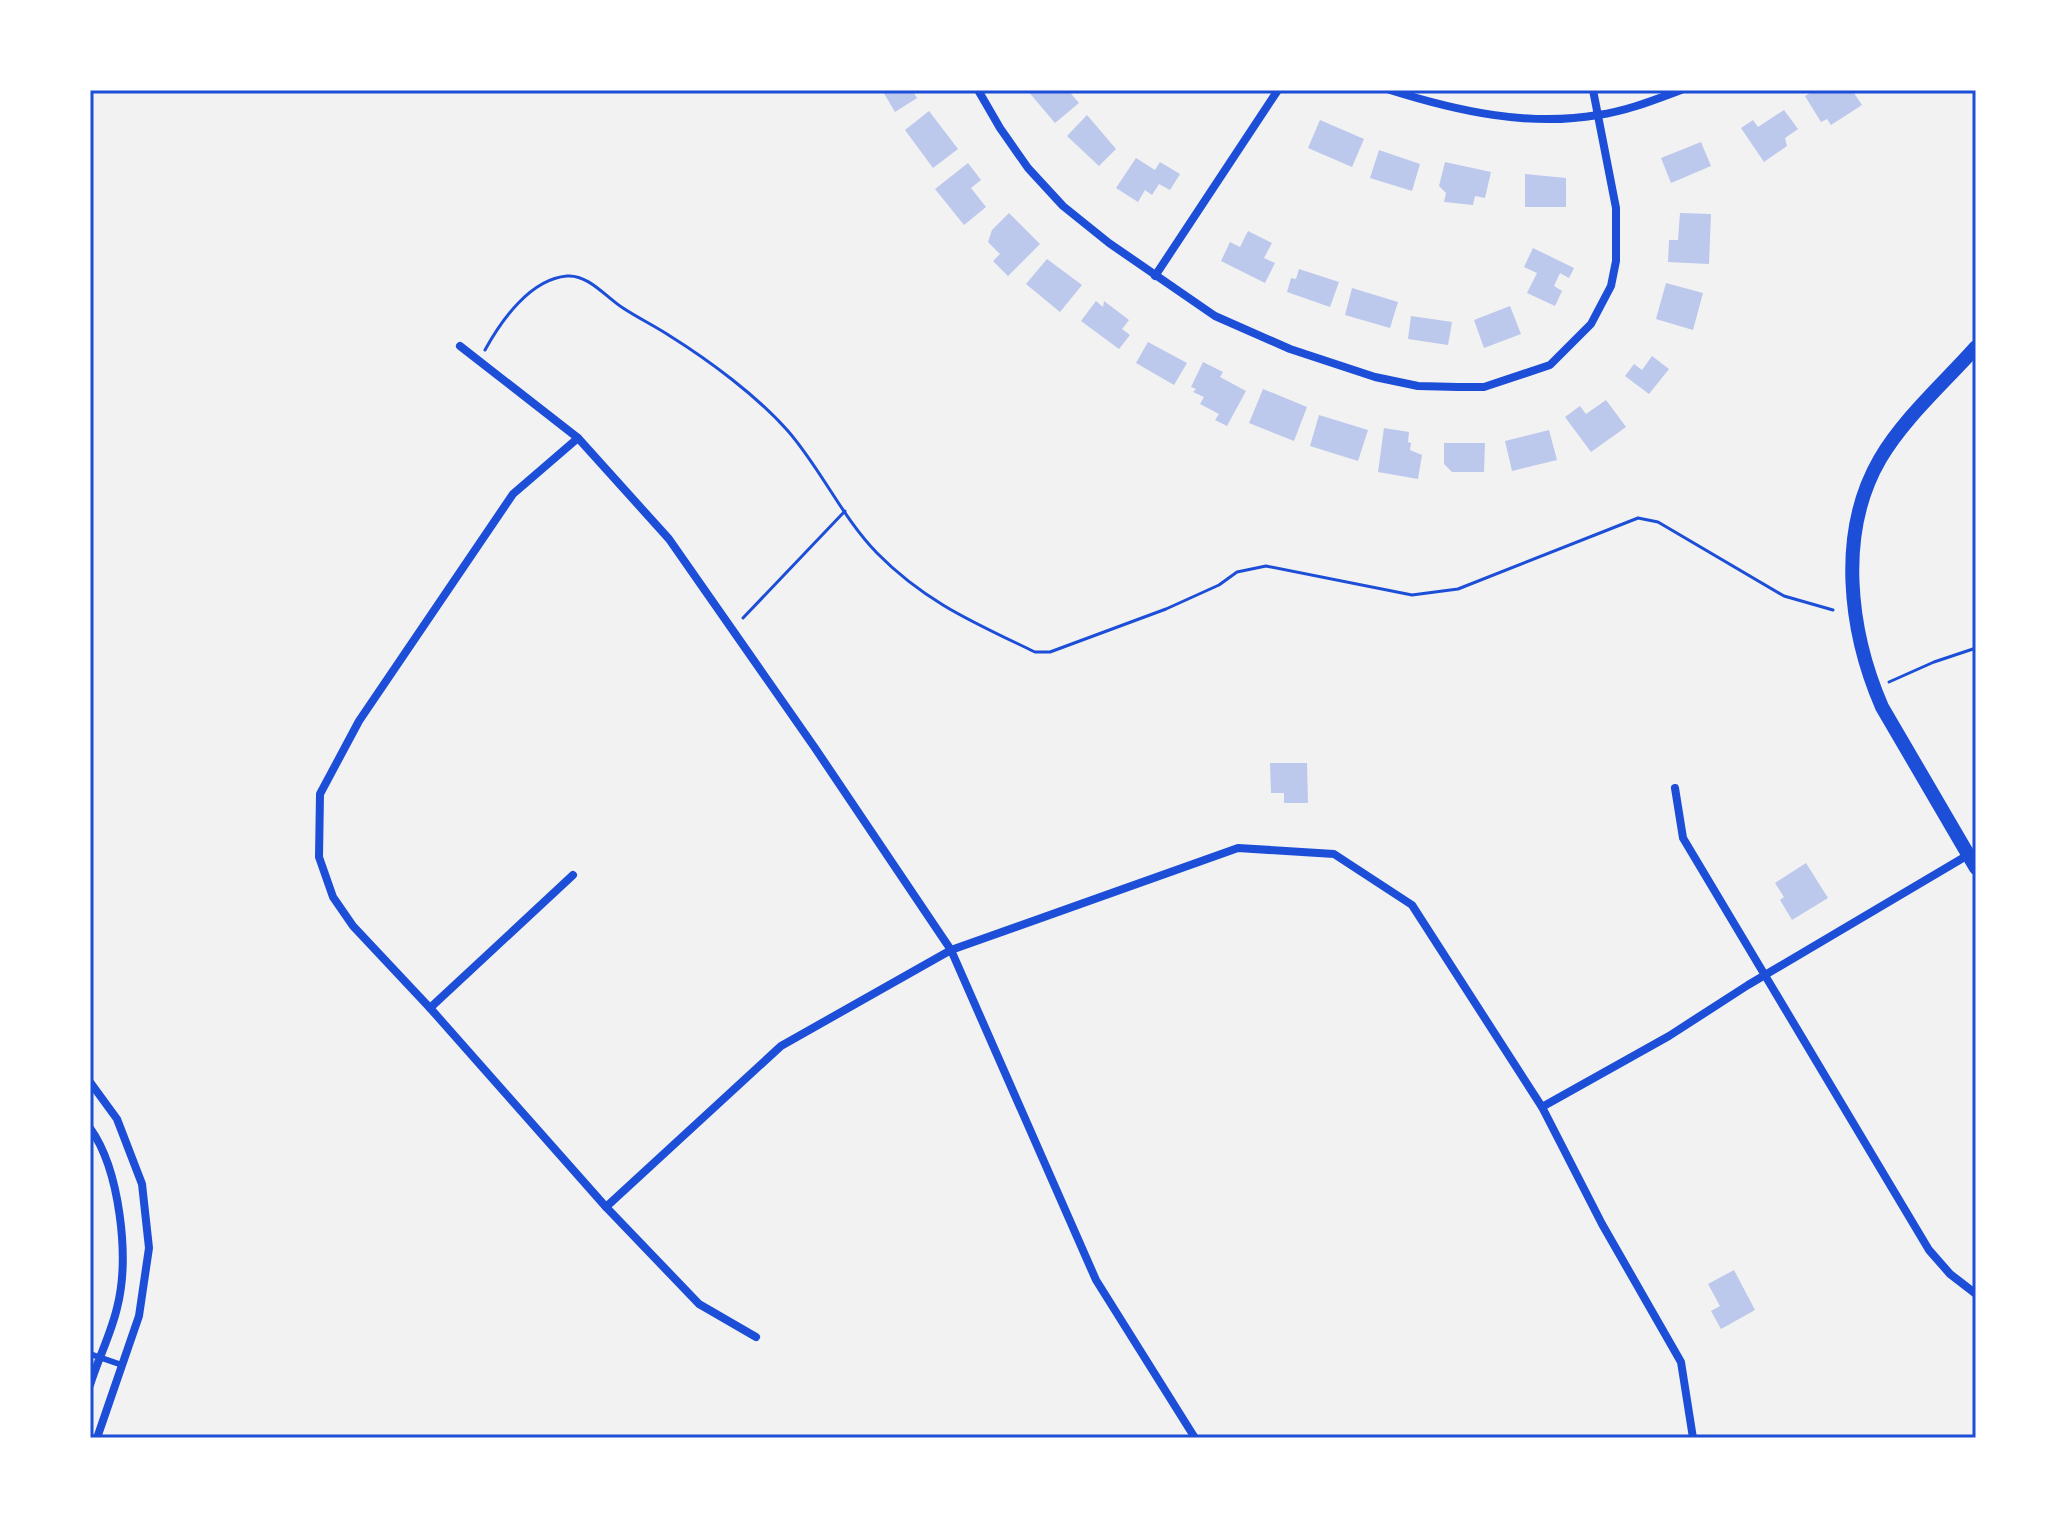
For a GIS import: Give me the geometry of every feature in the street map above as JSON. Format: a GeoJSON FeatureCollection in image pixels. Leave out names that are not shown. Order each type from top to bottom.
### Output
{"type":"FeatureCollection","features":[{"type":"Feature","properties":{"kind":"street"},"geometry":{"type":"LineString","coordinates":[[978,90],[1028,168],[1063,206],[1155,276],[1215,316],[1290,349],[1375,377],[1418,386],[1458,387],[1484,387],[1550,365],[1591,324],[1611,286],[1616,261],[1616,208],[1593,90]]}},
{"type":"Feature","properties":{"kind":"street"},"geometry":{"type":"LineString","coordinates":[[1155,276],[1278,90]]}},
{"type":"Feature","properties":{"kind":"street"},"geometry":{"type":"LineString","coordinates":[[1390,90],[1442,107],[1496,116],[1553,119],[1598,115],[1645,104],[1681,90]]}},
{"type":"Feature","properties":{"kind":"street"},"geometry":{"type":"LineString","coordinates":[[460,346],[578,438],[669,539],[951,950],[1096,1280],[1195,1438]]}},
{"type":"Feature","properties":{"kind":"street"},"geometry":{"type":"LineString","coordinates":[[1542,1107],[1669,1036],[1766,975],[1972,861],[1882,707],[1858,640],[1853,585],[1856,529],[1869,480],[1895,437],[1976,347]]}},
{"type":"Feature","properties":{"kind":"street"},"geometry":{"type":"LineString","coordinates":[[578,438],[513,494],[359,721],[320,794],[319,857],[333,897],[353,926],[606,1207],[699,1304],[756,1337]]}},
{"type":"Feature","properties":{"kind":"street"},"geometry":{"type":"LineString","coordinates":[[1675,788],[1683,838],[1929,1250],[1950,1274],[1976,1294]]}},
{"type":"Feature","properties":{"kind":"street"},"geometry":{"type":"LineString","coordinates":[[606,1207],[781,1046],[951,950],[1238,848],[1334,854],[1412,905],[1542,1107],[1602,1224],[1681,1362],[1693,1438]]}},
{"type":"Feature","properties":{"kind":"street"},"geometry":{"type":"LineString","coordinates":[[430,1008],[573,875]]}},
{"type":"Feature","properties":{"kind":"street"},"geometry":{"type":"LineString","coordinates":[[90,1082],[117,1119],[142,1184],[149,1248],[139,1316],[97,1438]]}},
{"type":"Feature","properties":{"kind":"street"},"geometry":{"type":"LineString","coordinates":[[90,1128],[115,1186],[123,1243],[118,1307],[95,1356],[90,1385]]}},
{"type":"Feature","properties":{"kind":"lane"},"geometry":{"type":"LineString","coordinates":[[95,1356],[122,1365]]}},
{"type":"Feature","properties":{"kind":"path"},"geometry":{"type":"LineString","coordinates":[[479,361],[512,308],[524,297],[555,279],[569,275],[585,280],[622,308],[703,358],[786,428],[876,552],[939,606],[1035,652],[1050,652],[1166,609],[1219,585],[1237,572],[1266,566],[1412,595],[1458,589],[1638,518],[1658,522],[1784,596],[1833,610]]}},
{"type":"Feature","properties":{"kind":"path"},"geometry":{"type":"LineString","coordinates":[[743,618],[845,511]]}},
{"type":"Feature","properties":{"kind":"path"},"geometry":{"type":"LineString","coordinates":[[1901,676],[1976,648]]}},
{"type":"Feature","properties":{"kind":"building"},"geometry":{"type":"Polygon","coordinates":[[[882,90],[912,90],[917,98],[895,112],[882,90]]]}},
{"type":"Feature","properties":{"kind":"building"},"geometry":{"type":"Polygon","coordinates":[[[1027,90],[1068,90],[1079,103],[1055,123],[1027,90]]]}},
{"type":"Feature","properties":{"kind":"building"},"geometry":{"type":"Polygon","coordinates":[[[1815,90],[1852,90],[1862,105],[1831,125],[1827,119],[1821,122],[1805,96],[1815,90]]]}},
{"type":"Feature","properties":{"kind":"building"},"geometry":{"type":"Polygon","coordinates":[[[1784,110],[1798,129],[1785,138],[1787,146],[1764,162],[1741,128],[1753,120],[1758,127],[1784,110]]]}},
{"type":"Feature","properties":{"kind":"building"},"geometry":{"type":"Polygon","coordinates":[[[929,111],[958,149],[933,168],[905,130],[929,111]]]}},
{"type":"Feature","properties":{"kind":"building"},"geometry":{"type":"Polygon","coordinates":[[[1087,115],[1116,149],[1099,166],[1067,136],[1087,115]]]}},
{"type":"Feature","properties":{"kind":"building"},"geometry":{"type":"Polygon","coordinates":[[[1320,120],[1364,139],[1352,167],[1308,148],[1320,120]]]}},
{"type":"Feature","properties":{"kind":"building"},"geometry":{"type":"Polygon","coordinates":[[[1701,142],[1711,166],[1671,183],[1661,158],[1701,142]]]}},
{"type":"Feature","properties":{"kind":"building"},"geometry":{"type":"Polygon","coordinates":[[[1379,150],[1420,164],[1412,191],[1370,178],[1379,150]]]}},
{"type":"Feature","properties":{"kind":"building"},"geometry":{"type":"Polygon","coordinates":[[[1136,158],[1155,170],[1160,162],[1180,174],[1170,190],[1159,184],[1152,195],[1145,190],[1138,202],[1116,188],[1136,158]]]}},
{"type":"Feature","properties":{"kind":"building"},"geometry":{"type":"Polygon","coordinates":[[[1445,162],[1491,172],[1485,198],[1475,196],[1473,205],[1444,202],[1446,193],[1439,186],[1445,162]]]}},
{"type":"Feature","properties":{"kind":"building"},"geometry":{"type":"Polygon","coordinates":[[[968,163],[981,180],[971,188],[986,207],[964,225],[935,189],[968,163]]]}},
{"type":"Feature","properties":{"kind":"building"},"geometry":{"type":"Polygon","coordinates":[[[1525,174],[1566,178],[1566,207],[1525,207],[1525,174]]]}},
{"type":"Feature","properties":{"kind":"building"},"geometry":{"type":"Polygon","coordinates":[[[1009,213],[1040,244],[1008,276],[993,261],[1000,254],[988,242],[992,230],[1009,213]]]}},
{"type":"Feature","properties":{"kind":"building"},"geometry":{"type":"Polygon","coordinates":[[[1680,213],[1711,214],[1709,264],[1668,262],[1669,240],[1678,240],[1680,213]]]}},
{"type":"Feature","properties":{"kind":"building"},"geometry":{"type":"Polygon","coordinates":[[[1248,231],[1272,243],[1264,258],[1275,263],[1265,283],[1221,261],[1230,242],[1240,247],[1248,231]]]}},
{"type":"Feature","properties":{"kind":"building"},"geometry":{"type":"Polygon","coordinates":[[[1533,248],[1574,268],[1569,278],[1560,273],[1554,286],[1562,291],[1555,306],[1527,293],[1537,273],[1524,267],[1533,248]]]}},
{"type":"Feature","properties":{"kind":"building"},"geometry":{"type":"Polygon","coordinates":[[[1047,259],[1082,285],[1060,312],[1026,284],[1047,259]]]}},
{"type":"Feature","properties":{"kind":"building"},"geometry":{"type":"Polygon","coordinates":[[[1299,269],[1339,282],[1330,307],[1287,292],[1291,278],[1296,279],[1299,269]]]}},
{"type":"Feature","properties":{"kind":"building"},"geometry":{"type":"Polygon","coordinates":[[[1666,283],[1703,293],[1693,330],[1656,319],[1666,283]]]}},
{"type":"Feature","properties":{"kind":"building"},"geometry":{"type":"Polygon","coordinates":[[[1352,288],[1398,302],[1390,328],[1345,315],[1352,288]]]}},
{"type":"Feature","properties":{"kind":"building"},"geometry":{"type":"Polygon","coordinates":[[[1096,301],[1103,307],[1104,301],[1129,320],[1122,329],[1130,335],[1119,349],[1081,321],[1096,301]]]}},
{"type":"Feature","properties":{"kind":"building"},"geometry":{"type":"Polygon","coordinates":[[[1510,306],[1521,334],[1484,348],[1474,320],[1510,306]]]}},
{"type":"Feature","properties":{"kind":"building"},"geometry":{"type":"Polygon","coordinates":[[[1411,316],[1452,322],[1448,345],[1408,339],[1411,316]]]}},
{"type":"Feature","properties":{"kind":"building"},"geometry":{"type":"Polygon","coordinates":[[[1148,342],[1187,363],[1174,385],[1136,363],[1148,342]]]}},
{"type":"Feature","properties":{"kind":"building"},"geometry":{"type":"Polygon","coordinates":[[[1652,356],[1669,369],[1649,394],[1625,376],[1634,364],[1642,370],[1652,356]]]}},
{"type":"Feature","properties":{"kind":"building"},"geometry":{"type":"Polygon","coordinates":[[[1203,362],[1223,372],[1220,377],[1246,391],[1227,426],[1215,420],[1219,414],[1200,404],[1204,397],[1193,392],[1196,389],[1191,387],[1203,362]]]}},
{"type":"Feature","properties":{"kind":"building"},"geometry":{"type":"Polygon","coordinates":[[[1263,389],[1307,407],[1294,441],[1249,423],[1263,389]]]}},
{"type":"Feature","properties":{"kind":"building"},"geometry":{"type":"Polygon","coordinates":[[[1606,400],[1626,427],[1591,452],[1565,417],[1580,406],[1586,414],[1606,400]]]}},
{"type":"Feature","properties":{"kind":"building"},"geometry":{"type":"Polygon","coordinates":[[[1319,415],[1368,430],[1358,461],[1310,446],[1319,415]]]}},
{"type":"Feature","properties":{"kind":"building"},"geometry":{"type":"Polygon","coordinates":[[[1384,428],[1409,432],[1410,450],[1422,455],[1418,479],[1378,472],[1384,428]]]}},
{"type":"Feature","properties":{"kind":"building"},"geometry":{"type":"Polygon","coordinates":[[[1549,430],[1557,460],[1512,471],[1505,441],[1549,430]]]}},
{"type":"Feature","properties":{"kind":"building"},"geometry":{"type":"Polygon","coordinates":[[[1444,443],[1485,443],[1484,472],[1452,472],[1444,464],[1444,443]]]}},
{"type":"Feature","properties":{"kind":"building"},"geometry":{"type":"Polygon","coordinates":[[[1270,763],[1307,763],[1308,803],[1284,803],[1284,793],[1271,793],[1270,763]]]}},
{"type":"Feature","properties":{"kind":"building"},"geometry":{"type":"Polygon","coordinates":[[[1806,863],[1828,898],[1792,920],[1780,900],[1784,897],[1775,883],[1806,863]]]}},
{"type":"Feature","properties":{"kind":"building"},"geometry":{"type":"Polygon","coordinates":[[[1734,1270],[1755,1310],[1721,1329],[1711,1311],[1720,1306],[1708,1284],[1734,1270]]]}}]}
